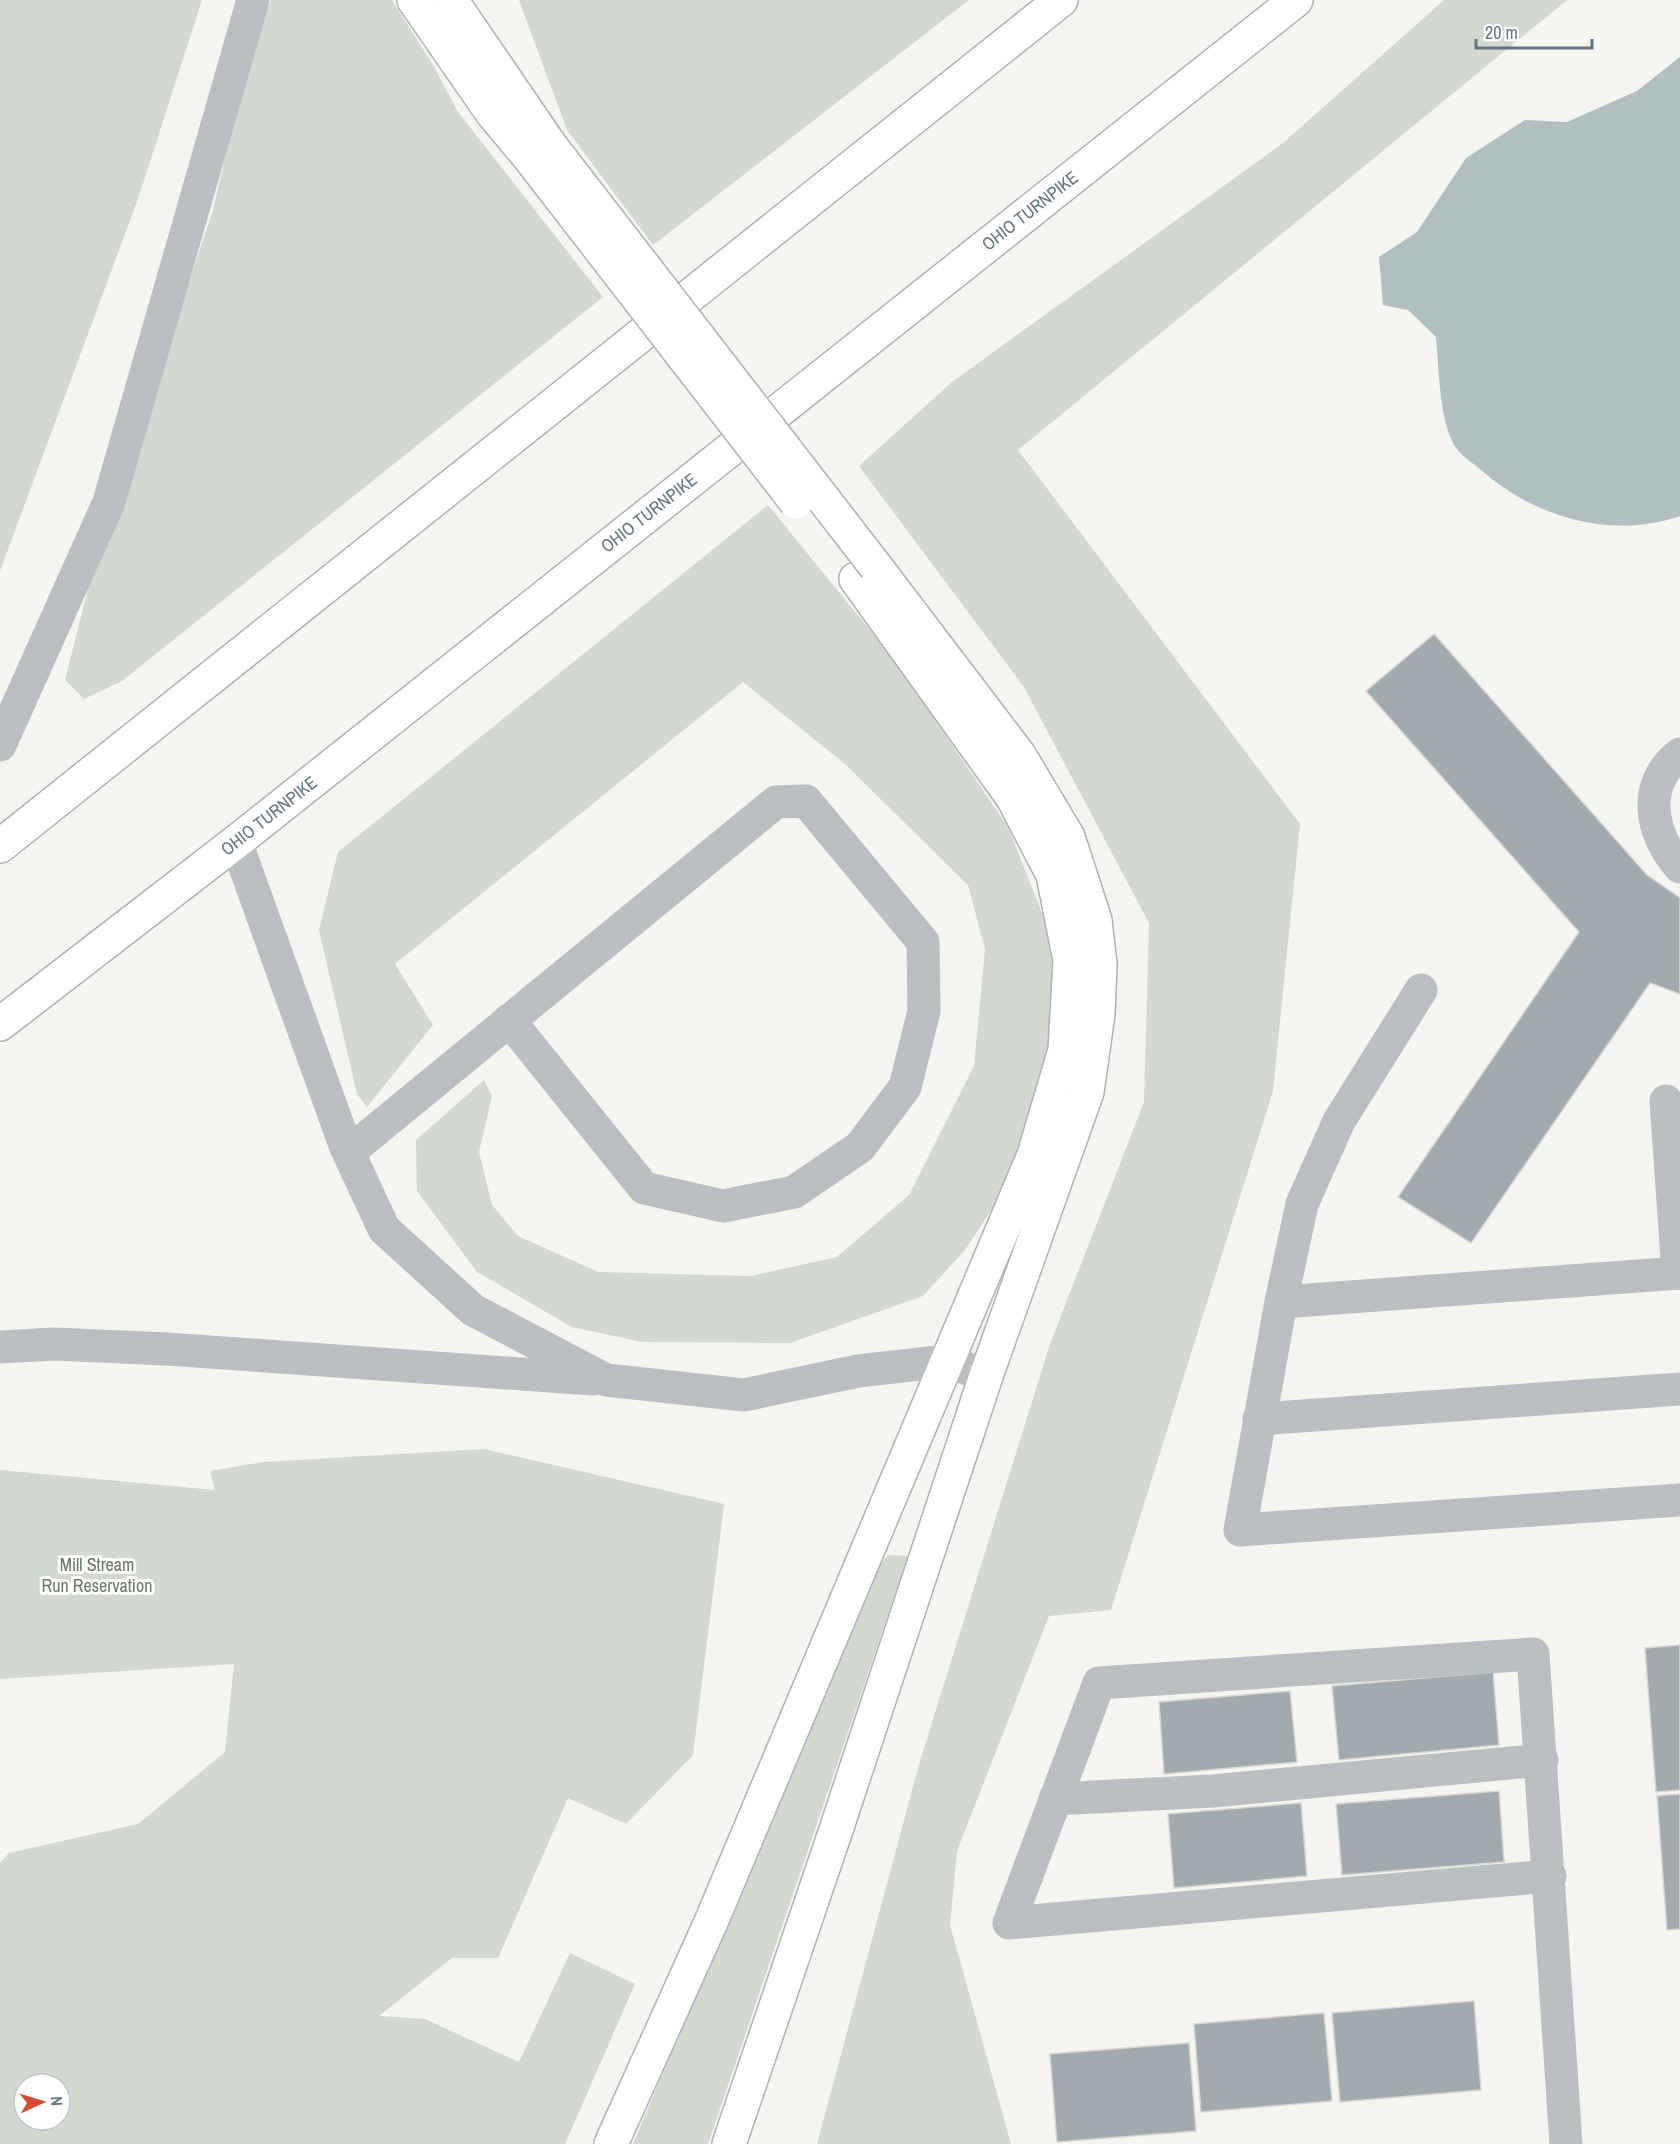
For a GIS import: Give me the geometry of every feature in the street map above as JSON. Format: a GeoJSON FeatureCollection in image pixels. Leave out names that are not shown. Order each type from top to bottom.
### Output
{"type":"FeatureCollection","features":[{"type":"Feature","properties":{"kind":"highway"},"geometry":{"type":"LineString","coordinates":[[414,0],[493,114],[539,151]]}},
{"type":"Feature","properties":{"kind":"highway"},"geometry":{"type":"LineString","coordinates":[[451,0],[539,151],[866,573],[1019,755],[1068,837],[1095,920],[1100,964],[1098,1014],[1087,1092],[986,1376],[836,1830],[729,2144]]}},
{"type":"Feature","properties":{"kind":"highway"},"geometry":{"type":"LineString","coordinates":[[0,846],[1061,0]]}},
{"type":"Feature","properties":{"kind":"highway","name":"OHIO TURNPIKE"},"geometry":{"type":"LineString","coordinates":[[0,1024],[236,842],[1296,0]]}},
{"type":"Feature","properties":{"kind":"highway"},"geometry":{"type":"LineString","coordinates":[[611,2144],[711,1922],[1035,1155],[1065,1050],[1070,960],[1053,875],[1013,798],[866,573]]}},
{"type":"Feature","properties":{"kind":"lane"},"geometry":{"type":"LineString","coordinates":[[0,745],[109,502],[253,0]]}},
{"type":"Feature","properties":{"kind":"lane"},"geometry":{"type":"LineString","coordinates":[[1680,754],[1659,780],[1653,804],[1656,829],[1665,850],[1680,867]]}},
{"type":"Feature","properties":{"kind":"lane"},"geometry":{"type":"LineString","coordinates":[[349,1152],[509,1020],[776,802],[806,801],[923,942],[924,1011],[904,1087],[860,1148],[794,1192],[723,1206],[644,1188],[509,1020]]}},
{"type":"Feature","properties":{"kind":"lane"},"geometry":{"type":"LineString","coordinates":[[236,842],[349,1152],[384,1229],[473,1310],[606,1380]]}},
{"type":"Feature","properties":{"kind":"lane"},"geometry":{"type":"LineString","coordinates":[[1421,990],[1334,1131],[1302,1204],[1281,1302],[1240,1530],[1680,1500]]}},
{"type":"Feature","properties":{"kind":"lane"},"geometry":{"type":"LineString","coordinates":[[1281,1302],[1679,1273],[1666,1101]]}},
{"type":"Feature","properties":{"kind":"lane"},"geometry":{"type":"LineString","coordinates":[[0,1347],[54,1344],[167,1349],[606,1380],[744,1395],[858,1371],[947,1361],[986,1376]]}},
{"type":"Feature","properties":{"kind":"lane"},"geometry":{"type":"LineString","coordinates":[[1259,1419],[1680,1389]]}},
{"type":"Feature","properties":{"kind":"lane"},"geometry":{"type":"LineString","coordinates":[[1550,1876],[1009,1923],[1099,1683],[1533,1654],[1550,1876],[1566,2144]]}},
{"type":"Feature","properties":{"kind":"lane"},"geometry":{"type":"LineString","coordinates":[[1055,1799],[1213,1791],[1542,1760]]}},
{"type":"Feature","properties":{"kind":"green space"},"geometry":{"type":"Polygon","coordinates":[[[0,0],[202,0],[138,199],[0,571],[0,0]]]}},
{"type":"Feature","properties":{"kind":"green space"},"geometry":{"type":"Polygon","coordinates":[[[271,0],[392,0],[433,65],[458,112],[603,297],[122,681],[84,699],[65,680],[92,573],[213,210],[249,56],[271,0]]]}},
{"type":"Feature","properties":{"kind":"green space"},"geometry":{"type":"Polygon","coordinates":[[[519,0],[969,0],[653,245],[567,130],[519,0]]]}},
{"type":"Feature","properties":{"kind":"green space"},"geometry":{"type":"Polygon","coordinates":[[[1444,0],[1567,0],[1018,450],[1300,824],[1273,1091],[1111,1610],[1049,1616],[957,1851],[950,1925],[1011,2144],[817,2144],[920,1761],[1050,1344],[1144,1102],[1149,923],[1024,687],[859,466],[952,382],[1283,143],[1444,0]]]}},
{"type":"Feature","properties":{"kind":"green space"},"geometry":{"type":"Polygon","coordinates":[[[768,505],[895,661],[1008,827],[1057,951],[1053,1053],[1009,1183],[965,1250],[923,1296],[790,1343],[642,1342],[572,1327],[477,1272],[417,1191],[416,1140],[484,1080],[492,1096],[479,1152],[492,1205],[518,1236],[598,1272],[750,1276],[837,1257],[909,1195],[974,1066],[985,949],[968,885],[845,764],[743,682],[395,964],[433,1025],[367,1107],[357,1094],[319,930],[338,852],[768,505]]]}},
{"type":"Feature","properties":{"kind":"green space","name":"Mill Stream Run Reservation"},"geometry":{"type":"Polygon","coordinates":[[[484,1449],[724,1504],[693,1755],[626,1824],[568,1798],[498,1958],[452,1958],[379,2016],[425,2019],[519,2062],[570,1953],[635,1984],[565,2144],[0,2144],[0,1863],[9,1853],[138,1824],[225,1752],[234,1664],[0,1679],[0,1470],[215,1490],[210,1471],[264,1462],[484,1449]]]}},
{"type":"Feature","properties":{"kind":"green space"},"geometry":{"type":"Polygon","coordinates":[[[888,1555],[908,1556],[708,2144],[633,2144],[871,1578],[888,1555]]]}},
{"type":"Feature","properties":{"kind":"shaded area"},"geometry":{"type":"Polygon","coordinates":[[[1680,57],[1680,516],[1654,523],[1627,526],[1574,520],[1549,512],[1502,486],[1456,448],[1445,421],[1436,337],[1408,310],[1383,305],[1379,257],[1417,232],[1466,158],[1525,120],[1567,122],[1637,91],[1680,57]]]}},
{"type":"Feature","properties":{"kind":"building"},"geometry":{"type":"Polygon","coordinates":[[[1434,634],[1647,875],[1680,898],[1680,994],[1650,983],[1471,1243],[1398,1197],[1579,932],[1366,691],[1434,634]]]}},
{"type":"Feature","properties":{"kind":"building"},"geometry":{"type":"Polygon","coordinates":[[[1680,1645],[1680,1790],[1656,1792],[1645,1648],[1680,1645]]]}},
{"type":"Feature","properties":{"kind":"building"},"geometry":{"type":"Polygon","coordinates":[[[1493,1672],[1499,1745],[1339,1760],[1332,1686],[1493,1672]]]}},
{"type":"Feature","properties":{"kind":"building"},"geometry":{"type":"Polygon","coordinates":[[[1290,1691],[1297,1762],[1164,1774],[1159,1702],[1290,1691]]]}},
{"type":"Feature","properties":{"kind":"building"},"geometry":{"type":"Polygon","coordinates":[[[1499,1791],[1504,1862],[1342,1875],[1336,1804],[1499,1791]]]}},
{"type":"Feature","properties":{"kind":"building"},"geometry":{"type":"Polygon","coordinates":[[[1680,1794],[1680,1929],[1667,1930],[1657,1796],[1680,1794]]]}},
{"type":"Feature","properties":{"kind":"building"},"geometry":{"type":"Polygon","coordinates":[[[1301,1803],[1307,1876],[1174,1888],[1168,1814],[1301,1803]]]}},
{"type":"Feature","properties":{"kind":"building"},"geometry":{"type":"Polygon","coordinates":[[[1474,2001],[1481,2090],[1340,2102],[1332,2013],[1474,2001]]]}},
{"type":"Feature","properties":{"kind":"building"},"geometry":{"type":"Polygon","coordinates":[[[1324,2013],[1332,2101],[1201,2112],[1194,2024],[1324,2013]]]}},
{"type":"Feature","properties":{"kind":"building"},"geometry":{"type":"Polygon","coordinates":[[[1189,2043],[1196,2131],[1057,2142],[1050,2054],[1189,2043]]]}}]}
